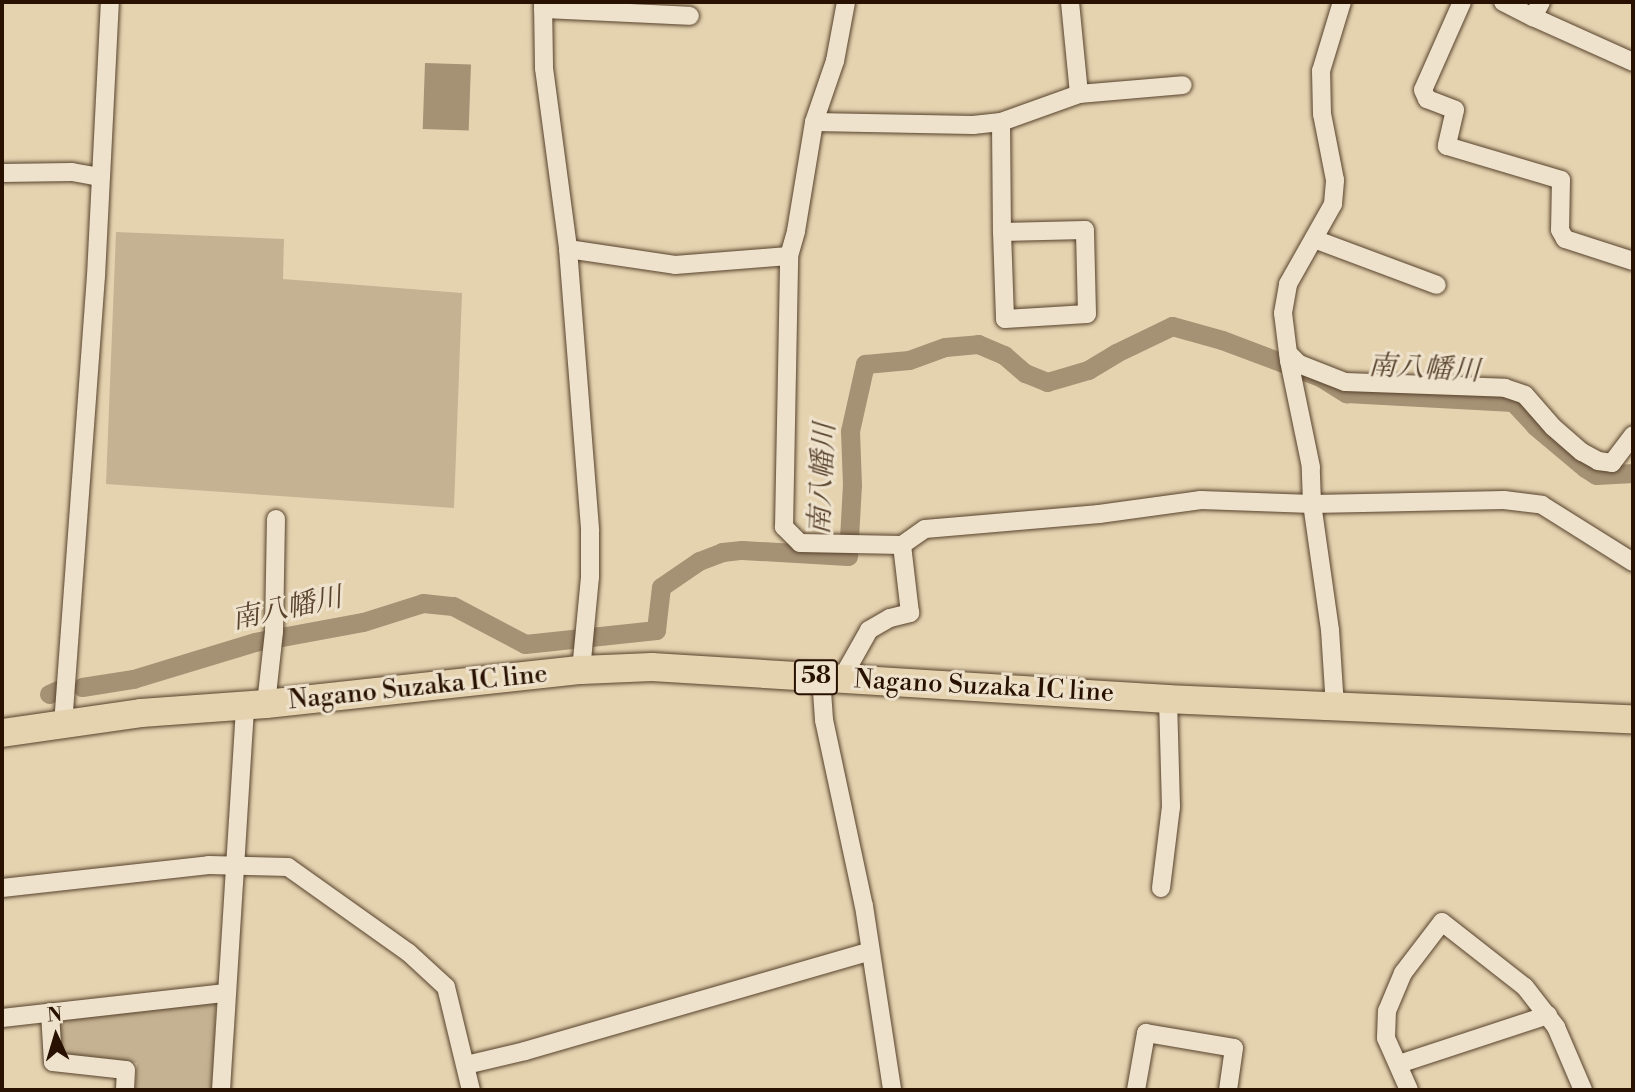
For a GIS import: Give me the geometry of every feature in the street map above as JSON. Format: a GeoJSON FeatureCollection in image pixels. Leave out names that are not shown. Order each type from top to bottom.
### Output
{"type":"FeatureCollection","features":[{"type":"Feature","properties":{"kind":"main road","name":"Nagano Suzaka IC line"},"geometry":{"type":"LineString","coordinates":[[2,733],[141,713],[256,705],[581,670],[652,667],[1168,699],[1633,719]]}},
{"type":"Feature","properties":{"kind":"street"},"geometry":{"type":"LineString","coordinates":[[63,725],[101,177],[110,2]]}},
{"type":"Feature","properties":{"kind":"street"},"geometry":{"type":"LineString","coordinates":[[846,2],[835,61],[814,121],[796,231],[789,256],[784,527],[800,543],[902,545],[925,529],[1099,514],[1201,500],[1312,504],[1504,500],[1542,505],[1633,562]]}},
{"type":"Feature","properties":{"kind":"street"},"geometry":{"type":"LineString","coordinates":[[1070,2],[1079,94]]}},
{"type":"Feature","properties":{"kind":"street"},"geometry":{"type":"LineString","coordinates":[[1335,707],[1330,630],[1312,504],[1311,467],[1283,313],[1288,284],[1333,204],[1335,180],[1322,114],[1321,71],[1342,2]]}},
{"type":"Feature","properties":{"kind":"street"},"geometry":{"type":"LineString","coordinates":[[1462,2],[1423,90],[1427,99],[1455,110],[1447,146],[1560,180],[1560,230],[1565,239],[1633,261]]}},
{"type":"Feature","properties":{"kind":"street"},"geometry":{"type":"LineString","coordinates":[[1503,2],[1537,10],[1633,62]]}},
{"type":"Feature","properties":{"kind":"street"},"geometry":{"type":"LineString","coordinates":[[581,670],[590,531],[568,249],[544,68],[543,6],[650,8],[690,16]]}},
{"type":"Feature","properties":{"kind":"street"},"geometry":{"type":"LineString","coordinates":[[814,121],[973,125],[1001,122],[1079,94],[1182,85]]}},
{"type":"Feature","properties":{"kind":"street"},"geometry":{"type":"LineString","coordinates":[[1001,122],[1002,233],[1005,319],[1087,314],[1085,230],[1002,233]]}},
{"type":"Feature","properties":{"kind":"street"},"geometry":{"type":"LineString","coordinates":[[2,173],[72,172],[101,177]]}},
{"type":"Feature","properties":{"kind":"street"},"geometry":{"type":"LineString","coordinates":[[1314,239],[1437,285]]}},
{"type":"Feature","properties":{"kind":"street"},"geometry":{"type":"LineString","coordinates":[[568,249],[675,265],[789,256]]}},
{"type":"Feature","properties":{"kind":"street"},"geometry":{"type":"LineString","coordinates":[[1290,363],[1345,382],[1505,388],[1525,396],[1553,427],[1582,452],[1598,461],[1633,462]]}},
{"type":"Feature","properties":{"kind":"street"},"geometry":{"type":"LineString","coordinates":[[1612,463],[1633,435]]}},
{"type":"Feature","properties":{"kind":"street"},"geometry":{"type":"LineString","coordinates":[[221,1090],[236,866],[256,705],[273,638],[276,519]]}},
{"type":"Feature","properties":{"kind":"street"},"geometry":{"type":"LineString","coordinates":[[892,1090],[863,906],[824,720],[831,678],[869,630],[890,618],[910,613],[902,545]]}},
{"type":"Feature","properties":{"kind":"street"},"geometry":{"type":"LineString","coordinates":[[1161,888],[1171,807],[1168,699]]}},
{"type":"Feature","properties":{"kind":"street"},"geometry":{"type":"LineString","coordinates":[[2,888],[209,865],[288,867],[409,953],[446,987],[471,1090]]}},
{"type":"Feature","properties":{"kind":"street"},"geometry":{"type":"LineString","coordinates":[[1409,1090],[1386,1038],[1387,1011],[1403,974],[1442,922],[1516,980],[1548,1015],[1556,1027],[1583,1090]]}},
{"type":"Feature","properties":{"kind":"street"},"geometry":{"type":"LineString","coordinates":[[466,1065],[525,1051],[869,952]]}},
{"type":"Feature","properties":{"kind":"street"},"geometry":{"type":"LineString","coordinates":[[2,1018],[226,993]]}},
{"type":"Feature","properties":{"kind":"street"},"geometry":{"type":"LineString","coordinates":[[50,1012],[53,1062],[126,1070],[125,1090]]}},
{"type":"Feature","properties":{"kind":"street"},"geometry":{"type":"LineString","coordinates":[[1399,1064],[1548,1015]]}},
{"type":"Feature","properties":{"kind":"street"},"geometry":{"type":"LineString","coordinates":[[1136,1090],[1146,1033],[1234,1048],[1228,1090]]}},
{"type":"Feature","properties":{"kind":"shaded area"},"geometry":{"type":"Polygon","coordinates":[[[425,63],[471,65],[469,131],[423,129],[425,63]]]}},
{"type":"Feature","properties":{"kind":"shaded area"},"geometry":{"type":"Polygon","coordinates":[[[116,232],[284,239],[283,279],[462,293],[454,508],[106,484],[116,232]]]}},
{"type":"Feature","properties":{"kind":"shaded area"},"geometry":{"type":"Polygon","coordinates":[[[216,1002],[212,1090],[135,1090],[137,1063],[62,1057],[59,1016],[216,1002]]]}},
{"type":"Feature","properties":{"kind":"waterway","name":"南八幡川"},"geometry":{"type":"LineString","coordinates":[[82,687],[133,679],[255,642],[363,622],[423,603],[453,606],[525,644],[656,630],[661,587],[699,561],[722,552],[742,550],[848,556],[852,485],[850,431],[865,364],[909,360],[945,347],[978,344],[1004,355],[1025,373],[1047,382],[1088,370],[1172,326],[1222,340],[1320,377],[1346,393],[1513,402],[1535,426],[1596,475],[1633,473]]}},
{"type":"Feature","properties":{"kind":"waterway","name":"南八幡川"},"geometry":{"type":"LineString","coordinates":[[49,694],[58,690]]}}]}
